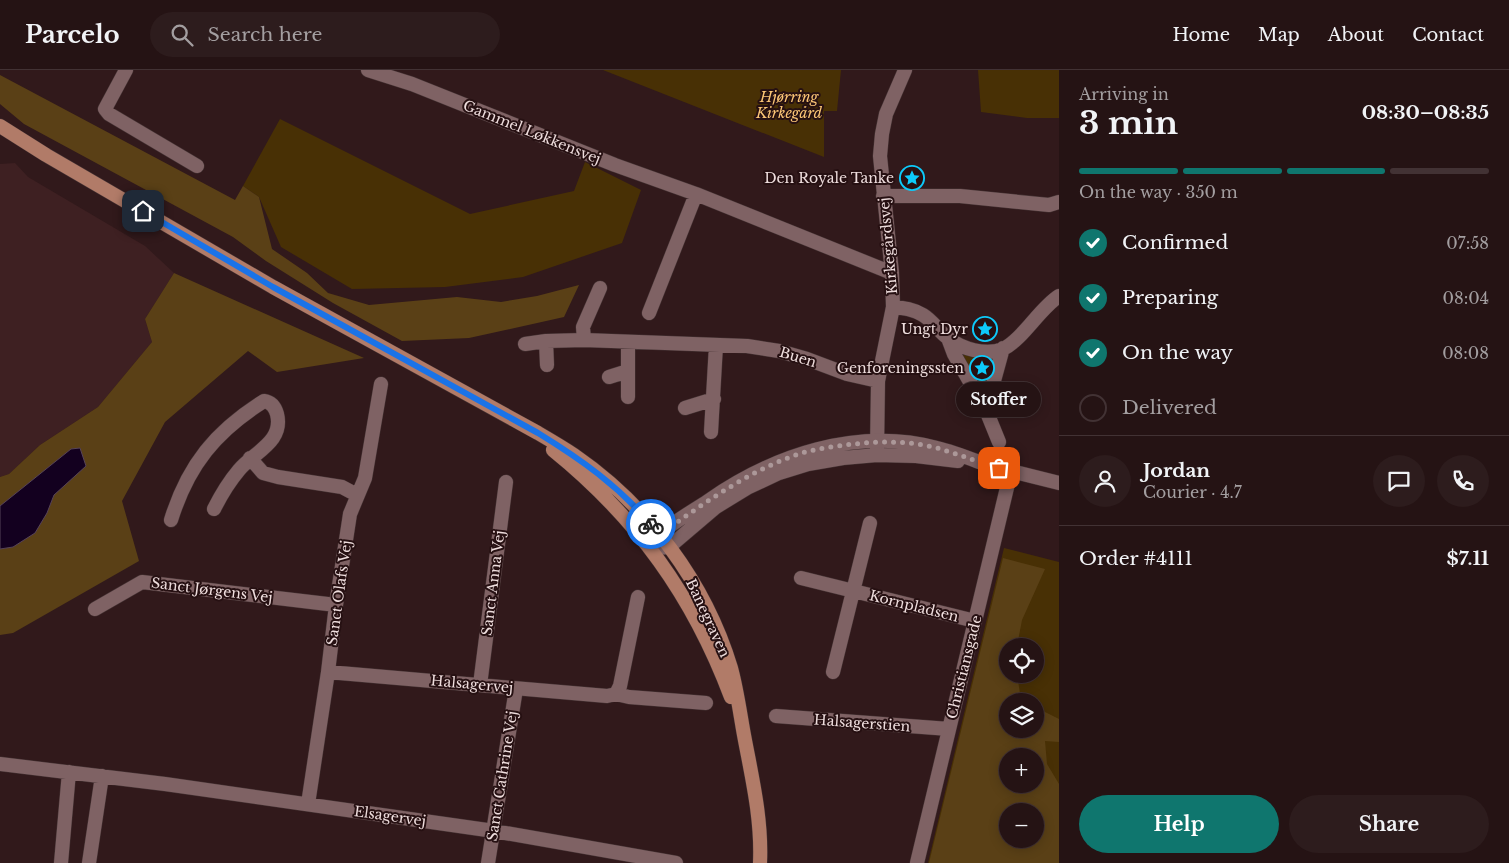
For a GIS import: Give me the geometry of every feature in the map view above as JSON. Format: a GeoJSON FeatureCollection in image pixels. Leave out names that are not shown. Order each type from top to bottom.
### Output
{"type":"FeatureCollection","features":[{"type":"Feature","properties":{"kind":"main road","name":"Banegraven"},"geometry":{"type":"LineString","coordinates":[[0,126],[46,155],[273,287],[538,433],[573,454],[606,479],[636,507],[660,534],[685,568],[718,633],[731,668],[740,704],[744,735],[755,787],[760,863]]}},
{"type":"Feature","properties":{"kind":"main road","name":"Banegraven"},"geometry":{"type":"LineString","coordinates":[[0,134],[46,155]]}},
{"type":"Feature","properties":{"kind":"main road","name":"Banegraven"},"geometry":{"type":"LineString","coordinates":[[497,412],[541,440],[581,473],[618,509],[652,549],[681,592],[706,638],[744,735]]}},
{"type":"Feature","properties":{"kind":"street"},"geometry":{"type":"LineString","coordinates":[[126,70],[104,110],[197,166]]}},
{"type":"Feature","properties":{"kind":"street","name":"Gammel Løkkensvej"},"geometry":{"type":"LineString","coordinates":[[368,70],[412,84],[615,165],[696,194],[892,273]]}},
{"type":"Feature","properties":{"kind":"street","name":"Kirkegårdsvej"},"geometry":{"type":"LineString","coordinates":[[877,448],[878,381],[893,307],[892,273],[880,156],[886,114],[905,70]]}},
{"type":"Feature","properties":{"kind":"street"},"geometry":{"type":"LineString","coordinates":[[649,313],[696,194]]}},
{"type":"Feature","properties":{"kind":"street"},"geometry":{"type":"LineString","coordinates":[[883,196],[960,196],[1049,204],[1059,202]]}},
{"type":"Feature","properties":{"kind":"street"},"geometry":{"type":"LineString","coordinates":[[584,340],[583,327],[600,288]]}},
{"type":"Feature","properties":{"kind":"street"},"geometry":{"type":"LineString","coordinates":[[893,307],[914,310],[925,316],[948,338],[964,347],[989,352],[1003,348],[1014,340],[1059,296]]}},
{"type":"Feature","properties":{"kind":"street"},"geometry":{"type":"LineString","coordinates":[[948,338],[954,354],[986,410],[998,442]]}},
{"type":"Feature","properties":{"kind":"street","name":"Buen"},"geometry":{"type":"LineString","coordinates":[[525,344],[546,341],[584,340],[747,346],[779,350],[847,374],[878,381]]}},
{"type":"Feature","properties":{"kind":"street"},"geometry":{"type":"LineString","coordinates":[[546,341],[547,365]]}},
{"type":"Feature","properties":{"kind":"street"},"geometry":{"type":"LineString","coordinates":[[628,342],[628,397]]}},
{"type":"Feature","properties":{"kind":"street"},"geometry":{"type":"LineString","coordinates":[[711,432],[716,345]]}},
{"type":"Feature","properties":{"kind":"street"},"geometry":{"type":"LineString","coordinates":[[986,410],[1003,348]]}},
{"type":"Feature","properties":{"kind":"street"},"geometry":{"type":"LineString","coordinates":[[609,377],[628,371]]}},
{"type":"Feature","properties":{"kind":"street","name":"Sanct Olafs Vej"},"geometry":{"type":"LineString","coordinates":[[308,804],[350,514],[365,478],[382,384]]}},
{"type":"Feature","properties":{"kind":"street"},"geometry":{"type":"LineString","coordinates":[[685,408],[714,399]]}},
{"type":"Feature","properties":{"kind":"street"},"geometry":{"type":"LineString","coordinates":[[171,520],[176,502],[182,490],[206,450],[224,429],[264,401],[268,402],[276,408],[278,430],[270,443],[250,458],[227,485],[214,509]]}},
{"type":"Feature","properties":{"kind":"street"},"geometry":{"type":"LineString","coordinates":[[652,549],[660,534],[726,488],[752,473],[777,462],[829,446],[877,448],[916,456],[987,465],[1059,484]]}},
{"type":"Feature","properties":{"kind":"street"},"geometry":{"type":"LineString","coordinates":[[652,549],[669,546],[716,507],[747,488],[779,473],[808,464],[843,458],[877,448]]}},
{"type":"Feature","properties":{"kind":"street"},"geometry":{"type":"LineString","coordinates":[[250,458],[263,473],[278,477],[342,486],[357,495]]}},
{"type":"Feature","properties":{"kind":"street","name":"Christiansgade"},"geometry":{"type":"LineString","coordinates":[[917,863],[1011,471]]}},
{"type":"Feature","properties":{"kind":"street","name":"Sanct Anna Vej"},"geometry":{"type":"LineString","coordinates":[[480,685],[506,482]]}},
{"type":"Feature","properties":{"kind":"street","name":"Kornpladsen"},"geometry":{"type":"LineString","coordinates":[[833,672],[870,523]]}},
{"type":"Feature","properties":{"kind":"street","name":"Kornpladsen"},"geometry":{"type":"LineString","coordinates":[[801,578],[975,621]]}},
{"type":"Feature","properties":{"kind":"street","name":"Sanct Jørgens Vej"},"geometry":{"type":"LineString","coordinates":[[95,609],[142,582],[336,605]]}},
{"type":"Feature","properties":{"kind":"street"},"geometry":{"type":"LineString","coordinates":[[616,694],[620,686],[638,597]]}},
{"type":"Feature","properties":{"kind":"street","name":"Halsagervej"},"geometry":{"type":"LineString","coordinates":[[328,672],[607,696],[616,694],[629,697],[706,703]]}},
{"type":"Feature","properties":{"kind":"street","name":"Sanct Cathrine Vej"},"geometry":{"type":"LineString","coordinates":[[488,863],[516,689]]}},
{"type":"Feature","properties":{"kind":"street","name":"Halsagerstien"},"geometry":{"type":"LineString","coordinates":[[776,716],[949,729]]}},
{"type":"Feature","properties":{"kind":"street","name":"Elsagervej"},"geometry":{"type":"LineString","coordinates":[[0,764],[102,776],[494,831],[676,863]]}},
{"type":"Feature","properties":{"kind":"street"},"geometry":{"type":"LineString","coordinates":[[61,863],[69,772]]}},
{"type":"Feature","properties":{"kind":"street"},"geometry":{"type":"LineString","coordinates":[[89,863],[102,776]]}},
{"type":"Feature","properties":{"kind":"shaded area"},"geometry":{"type":"Polygon","coordinates":[[[0,75],[235,200],[243,186],[259,197],[272,249],[307,273],[328,293],[369,305],[457,297],[501,302],[537,296],[579,285],[564,317],[469,338],[402,341],[333,303],[266,261],[233,237],[24,124],[0,104],[0,75]]]}},
{"type":"Feature","properties":{"kind":"shaded area"},"geometry":{"type":"Polygon","coordinates":[[[15,163],[28,177],[145,246],[174,273],[145,319],[152,342],[98,407],[40,445],[9,474],[0,477],[0,164],[15,163]]]}},
{"type":"Feature","properties":{"kind":"shaded area"},"geometry":{"type":"Polygon","coordinates":[[[174,273],[364,358],[277,372],[248,351],[165,422],[122,501],[139,561],[13,633],[0,635],[0,477],[9,474],[40,445],[98,407],[152,342],[145,319],[174,273]]]}},
{"type":"Feature","properties":{"kind":"shaded area"},"geometry":{"type":"Polygon","coordinates":[[[80,448],[86,466],[54,495],[47,513],[35,533],[13,547],[0,549],[0,506],[71,449],[80,448]]]}},
{"type":"Feature","properties":{"kind":"shaded area"},"geometry":{"type":"Polygon","coordinates":[[[1003,558],[1045,569],[1022,620],[1019,638],[999,638],[999,683],[1018,683],[1020,693],[999,693],[999,738],[1044,738],[1044,712],[1059,719],[1059,742],[1045,741],[1047,764],[1059,784],[1059,863],[929,863],[1003,558]]]}},
{"type":"Feature","properties":{"kind":"green space","name":"Hjørring Kirkegård"},"geometry":{"type":"Polygon","coordinates":[[[603,70],[841,70],[837,111],[824,111],[824,157],[603,70]]]}},
{"type":"Feature","properties":{"kind":"green space"},"geometry":{"type":"Polygon","coordinates":[[[978,70],[1059,70],[1059,118],[1027,118],[981,112],[978,70]]]}},
{"type":"Feature","properties":{"kind":"green space"},"geometry":{"type":"Polygon","coordinates":[[[280,119],[470,214],[574,191],[585,162],[641,190],[622,243],[523,277],[445,287],[352,289],[281,247],[259,197],[243,186],[280,119]]]}},
{"type":"Feature","properties":{"kind":"green space"},"geometry":{"type":"Polygon","coordinates":[[[961,354],[977,355],[977,359],[982,359],[982,356],[994,357],[992,369],[989,368],[987,373],[991,374],[985,395],[961,354]]]}},
{"type":"Feature","properties":{"kind":"green space"},"geometry":{"type":"Polygon","coordinates":[[[1004,548],[1059,562],[1059,863],[928,863],[1004,548]]]}},
{"type":"Feature","properties":{"kind":"way so far"},"geometry":{"type":"LineString","coordinates":[[651,524],[660,534],[726,488],[752,473],[802,453],[829,446],[877,441],[912,444],[937,448],[999,468]]}},
{"type":"Feature","properties":{"kind":"place","name":"Den Royale Tanke"},"geometry":{"type":"Point","coordinates":[912,178]}},
{"type":"Feature","properties":{"kind":"place","name":"Ungt Dyr"},"geometry":{"type":"Point","coordinates":[985,329]}},
{"type":"Feature","properties":{"kind":"place","name":"Genforeningssten"},"geometry":{"type":"Point","coordinates":[982,368]}},
{"type":"Feature","properties":{"kind":"place","name":"Stoffer"},"geometry":{"type":"Point","coordinates":[999,468]}},
{"type":"Feature","properties":{"kind":"route"},"geometry":{"type":"LineString","coordinates":[[143,211],[273,287],[573,454],[606,479],[651,524]]}}]}
